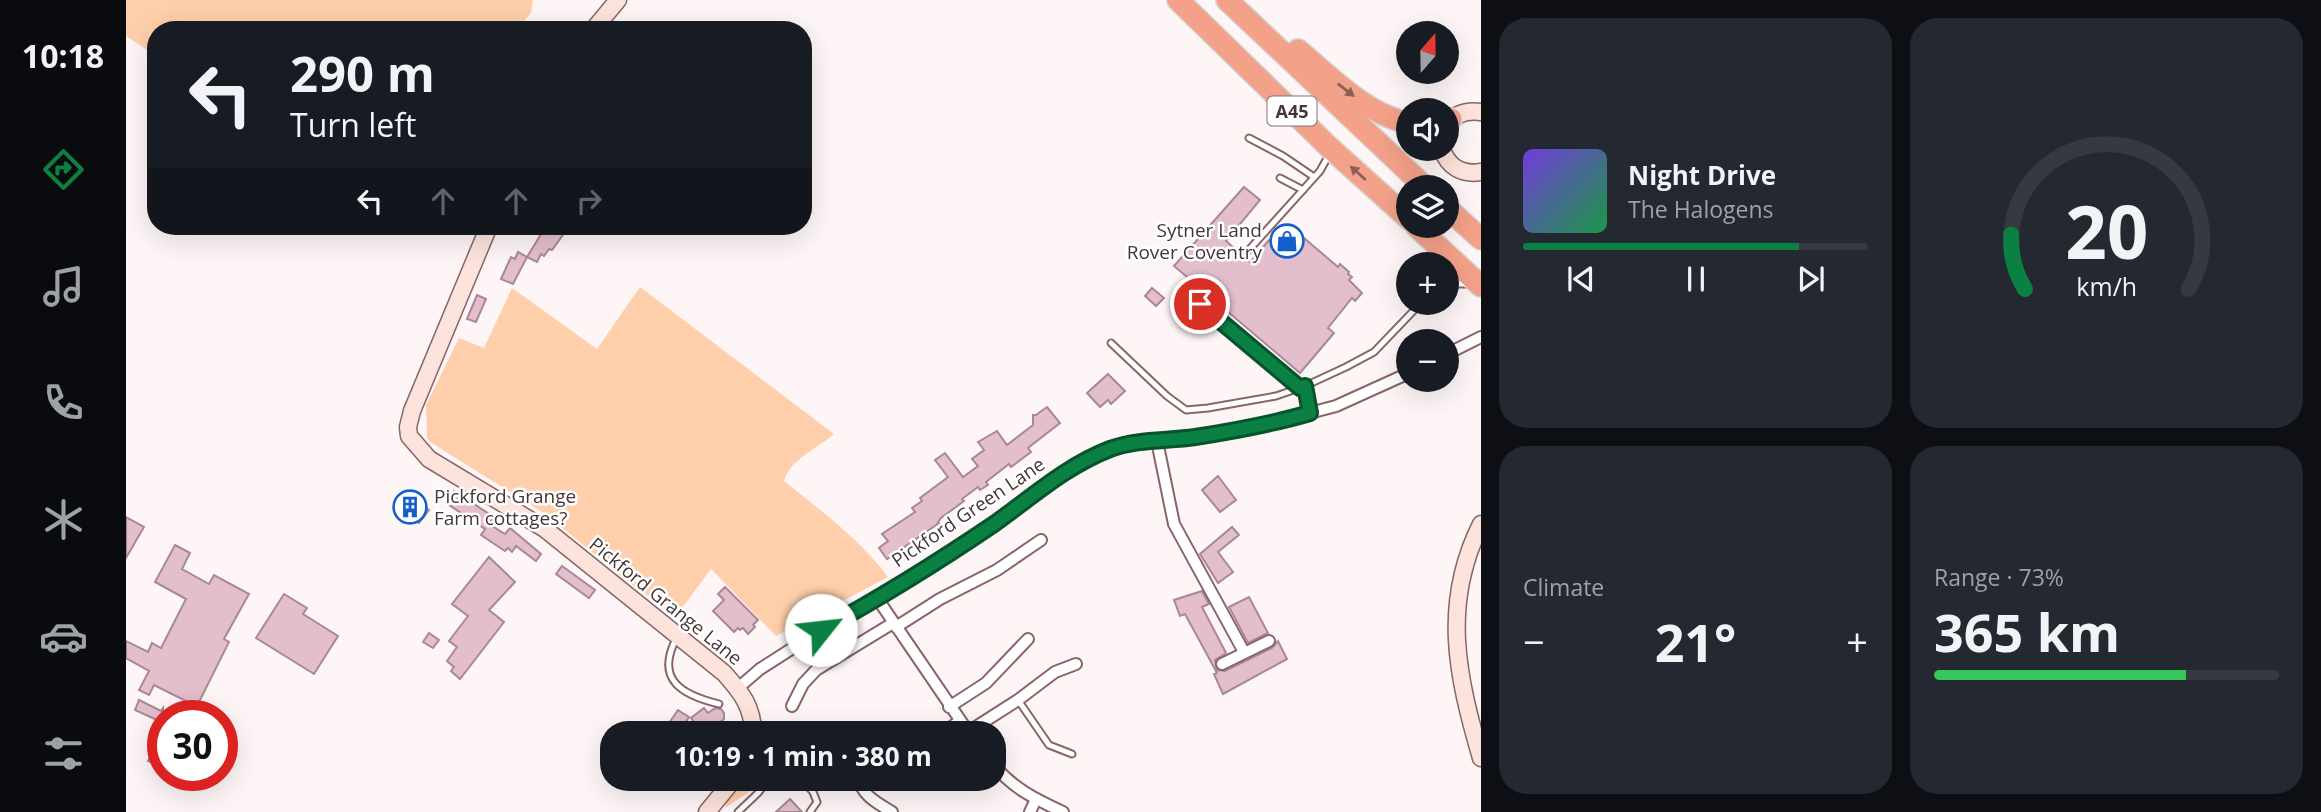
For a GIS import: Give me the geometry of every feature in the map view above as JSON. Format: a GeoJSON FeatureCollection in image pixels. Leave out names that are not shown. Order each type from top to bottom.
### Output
{"type":"FeatureCollection","features":[{"type":"Feature","properties":{"kind":"highway","name":"A45"},"geometry":{"type":"LineString","coordinates":[[1178,0],[1329,147],[1396,207]]}},
{"type":"Feature","properties":{"kind":"highway","name":"A45"},"geometry":{"type":"LineString","coordinates":[[1227,0],[1412,175]]}},
{"type":"Feature","properties":{"kind":"highway"},"geometry":{"type":"LineString","coordinates":[[1237,0],[1348,92],[1382,115],[1396,119]]}},
{"type":"Feature","properties":{"kind":"highway"},"geometry":{"type":"LineString","coordinates":[[1459,219],[1481,239]]}},
{"type":"Feature","properties":{"kind":"highway"},"geometry":{"type":"LineString","coordinates":[[1429,238],[1480,285]]}},
{"type":"Feature","properties":{"kind":"street"},"geometry":{"type":"LineString","coordinates":[[600,21],[618,0]]}},
{"type":"Feature","properties":{"kind":"street"},"geometry":{"type":"LineString","coordinates":[[1459,116],[1470,111],[1481,112]]}},
{"type":"Feature","properties":{"kind":"street"},"geometry":{"type":"LineString","coordinates":[[1448,161],[1459,170],[1468,173],[1481,172]]}},
{"type":"Feature","properties":{"kind":"street","name":"Pickford Grange Lane"},"geometry":{"type":"LineString","coordinates":[[485,235],[412,411],[409,436],[429,459],[545,529],[724,673],[738,688]]}},
{"type":"Feature","properties":{"kind":"street"},"geometry":{"type":"LineString","coordinates":[[1459,350],[1478,343]]}},
{"type":"Feature","properties":{"kind":"street","name":"Pickford Green Lane"},"geometry":{"type":"LineString","coordinates":[[738,688],[760,669],[992,524],[1084,460],[1114,447],[1272,424],[1336,406],[1396,379]]}},
{"type":"Feature","properties":{"kind":"street"},"geometry":{"type":"LineString","coordinates":[[1157,441],[1174,524],[1244,652]]}},
{"type":"Feature","properties":{"kind":"street"},"geometry":{"type":"LineString","coordinates":[[1481,524],[1461,576],[1455,625],[1460,676],[1481,758]]}},
{"type":"Feature","properties":{"kind":"street"},"geometry":{"type":"LineString","coordinates":[[792,706],[803,684],[816,670],[940,599],[997,570],[1041,540]]}},
{"type":"Feature","properties":{"kind":"street"},"geometry":{"type":"LineString","coordinates":[[877,598],[960,721]]}},
{"type":"Feature","properties":{"kind":"street"},"geometry":{"type":"LineString","coordinates":[[949,707],[986,683],[1028,639]]}},
{"type":"Feature","properties":{"kind":"street"},"geometry":{"type":"LineString","coordinates":[[1222,664],[1269,641]]}},
{"type":"Feature","properties":{"kind":"street"},"geometry":{"type":"LineString","coordinates":[[987,721],[1055,672],[1076,664]]}},
{"type":"Feature","properties":{"kind":"street"},"geometry":{"type":"LineString","coordinates":[[738,688],[751,711],[752,721]]}},
{"type":"Feature","properties":{"kind":"street"},"geometry":{"type":"LineString","coordinates":[[1006,778],[1036,799],[1063,812]]}},
{"type":"Feature","properties":{"kind":"street"},"geometry":{"type":"LineString","coordinates":[[707,812],[724,791]]}},
{"type":"Feature","properties":{"kind":"street"},"geometry":{"type":"LineString","coordinates":[[864,791],[892,812]]}},
{"type":"Feature","properties":{"kind":"street"},"geometry":{"type":"LineString","coordinates":[[1030,812],[1036,799]]}},
{"type":"Feature","properties":{"kind":"lane"},"geometry":{"type":"LineString","coordinates":[[1249,138],[1314,177]]}},
{"type":"Feature","properties":{"kind":"lane"},"geometry":{"type":"LineString","coordinates":[[1247,252],[1320,172],[1330,155],[1329,147]]}},
{"type":"Feature","properties":{"kind":"lane"},"geometry":{"type":"LineString","coordinates":[[1280,178],[1303,190]]}},
{"type":"Feature","properties":{"kind":"lane"},"geometry":{"type":"LineString","coordinates":[[1459,284],[1480,285]]}},
{"type":"Feature","properties":{"kind":"lane"},"geometry":{"type":"LineString","coordinates":[[1181,288],[1303,387],[1310,413]]}},
{"type":"Feature","properties":{"kind":"lane"},"geometry":{"type":"LineString","coordinates":[[1111,343],[1167,396],[1186,410],[1208,408],[1276,396],[1303,387],[1374,352],[1409,315]]}},
{"type":"Feature","properties":{"kind":"lane"},"geometry":{"type":"LineString","coordinates":[[678,636],[668,659],[673,680],[683,690],[698,698],[719,704]]}},
{"type":"Feature","properties":{"kind":"lane"},"geometry":{"type":"LineString","coordinates":[[1018,700],[1049,746],[1072,754]]}},
{"type":"Feature","properties":{"kind":"lane"},"geometry":{"type":"LineString","coordinates":[[738,812],[760,791]]}},
{"type":"Feature","properties":{"kind":"lane"},"geometry":{"type":"LineString","coordinates":[[810,812],[817,802],[812,791]]}},
{"type":"Feature","properties":{"kind":"shaded area"},"geometry":{"type":"Polygon","coordinates":[[[126,0],[533,0],[531,13],[524,21],[147,21],[147,50],[126,36],[126,0]]]}},
{"type":"Feature","properties":{"kind":"shaded area"},"geometry":{"type":"Polygon","coordinates":[[[640,287],[834,434],[798,460],[784,481],[852,537],[888,577],[776,636],[711,569],[676,616],[627,581],[547,515],[427,438],[426,405],[459,338],[484,348],[512,288],[597,349],[640,287]]]}},
{"type":"Feature","properties":{"kind":"shaded area"},"geometry":{"type":"Polygon","coordinates":[[[736,791],[750,791],[725,808],[736,791]]]}},
{"type":"Feature","properties":{"kind":"building"},"geometry":{"type":"Polygon","coordinates":[[[1244,187],[1260,200],[1226,241],[1250,262],[1269,240],[1283,252],[1297,236],[1302,241],[1304,238],[1338,267],[1340,264],[1349,272],[1352,277],[1349,280],[1362,293],[1355,301],[1352,298],[1328,328],[1334,333],[1300,373],[1174,266],[1244,187]]]}},
{"type":"Feature","properties":{"kind":"building"},"geometry":{"type":"Polygon","coordinates":[[[540,235],[563,235],[552,250],[549,249],[544,256],[541,254],[537,262],[527,257],[540,235]]]}},
{"type":"Feature","properties":{"kind":"building"},"geometry":{"type":"Polygon","coordinates":[[[518,252],[527,257],[513,284],[501,279],[511,257],[515,259],[518,252]]]}},
{"type":"Feature","properties":{"kind":"building"},"geometry":{"type":"Polygon","coordinates":[[[1152,288],[1164,298],[1156,306],[1145,296],[1152,288]]]}},
{"type":"Feature","properties":{"kind":"building"},"geometry":{"type":"Polygon","coordinates":[[[477,295],[486,299],[476,322],[467,319],[477,295]]]}},
{"type":"Feature","properties":{"kind":"building"},"geometry":{"type":"Polygon","coordinates":[[[1108,374],[1125,391],[1111,404],[1108,400],[1100,407],[1087,393],[1108,374]]]}},
{"type":"Feature","properties":{"kind":"building"},"geometry":{"type":"Polygon","coordinates":[[[1047,407],[1060,423],[1028,448],[1031,452],[1011,467],[1009,464],[986,482],[988,485],[980,490],[978,487],[941,518],[939,523],[887,559],[879,548],[888,541],[882,534],[915,512],[912,508],[922,501],[920,498],[948,477],[935,460],[945,453],[963,477],[978,466],[972,459],[984,450],[978,442],[997,431],[1007,445],[1033,425],[1033,415],[1047,407]]]}},
{"type":"Feature","properties":{"kind":"building"},"geometry":{"type":"Polygon","coordinates":[[[1218,476],[1236,500],[1220,512],[1202,490],[1218,476]]]}},
{"type":"Feature","properties":{"kind":"building"},"geometry":{"type":"Polygon","coordinates":[[[454,491],[494,517],[489,524],[505,534],[510,528],[541,554],[536,561],[516,546],[512,552],[508,548],[505,551],[481,535],[485,529],[446,503],[454,491]]]}},
{"type":"Feature","properties":{"kind":"building","name":"Pickford Grange Farm cottages?"},"geometry":{"type":"Polygon","coordinates":[[[406,493],[429,510],[419,523],[406,512],[403,516],[394,509],[406,493]]]}},
{"type":"Feature","properties":{"kind":"building"},"geometry":{"type":"Polygon","coordinates":[[[126,517],[144,527],[126,558],[126,517]]]}},
{"type":"Feature","properties":{"kind":"building"},"geometry":{"type":"Polygon","coordinates":[[[1232,527],[1239,535],[1218,552],[1233,572],[1218,583],[1200,554],[1232,527]]]}},
{"type":"Feature","properties":{"kind":"building"},"geometry":{"type":"Polygon","coordinates":[[[175,545],[190,553],[182,569],[209,584],[214,575],[249,594],[224,639],[229,642],[200,700],[184,700],[154,685],[149,695],[139,690],[149,671],[126,658],[126,641],[148,652],[152,643],[161,648],[186,599],[155,582],[175,545]]]}},
{"type":"Feature","properties":{"kind":"building"},"geometry":{"type":"Polygon","coordinates":[[[489,557],[515,582],[489,610],[504,622],[460,679],[451,671],[454,667],[447,661],[457,647],[449,641],[468,616],[452,604],[489,557]]]}},
{"type":"Feature","properties":{"kind":"building"},"geometry":{"type":"Polygon","coordinates":[[[562,566],[595,590],[589,598],[556,574],[562,566]]]}},
{"type":"Feature","properties":{"kind":"building"},"geometry":{"type":"Polygon","coordinates":[[[725,587],[758,620],[748,634],[743,628],[734,632],[713,611],[724,600],[718,594],[725,587]]]}},
{"type":"Feature","properties":{"kind":"building"},"geometry":{"type":"Polygon","coordinates":[[[1202,591],[1209,604],[1202,607],[1226,653],[1215,660],[1217,670],[1225,671],[1272,648],[1278,641],[1287,659],[1223,694],[1214,674],[1217,673],[1185,614],[1180,616],[1174,600],[1202,591]]]}},
{"type":"Feature","properties":{"kind":"building"},"geometry":{"type":"Polygon","coordinates":[[[284,594],[307,608],[303,614],[338,636],[314,674],[256,638],[284,594]]]}},
{"type":"Feature","properties":{"kind":"building"},"geometry":{"type":"Polygon","coordinates":[[[1249,597],[1268,633],[1248,643],[1229,607],[1249,597]]]}},
{"type":"Feature","properties":{"kind":"building"},"geometry":{"type":"Polygon","coordinates":[[[429,633],[439,640],[433,648],[423,642],[429,633]]]}},
{"type":"Feature","properties":{"kind":"building"},"geometry":{"type":"Polygon","coordinates":[[[139,700],[147,704],[147,715],[135,710],[139,700]]]}},
{"type":"Feature","properties":{"kind":"building"},"geometry":{"type":"Polygon","coordinates":[[[704,708],[708,713],[715,708],[724,713],[721,721],[693,721],[691,718],[704,708]]]}},
{"type":"Feature","properties":{"kind":"building"},"geometry":{"type":"Polygon","coordinates":[[[678,710],[689,717],[686,721],[670,721],[678,710]]]}},
{"type":"Feature","properties":{"kind":"building"},"geometry":{"type":"Polygon","coordinates":[[[790,799],[802,812],[776,812],[790,799]]]}},
{"type":"Feature","properties":{"kind":"place","name":"Sytner Land Rover Coventry"},"geometry":{"type":"Point","coordinates":[1287,241]}},
{"type":"Feature","properties":{"kind":"place","name":"Pickford Grange Farm cottages?"},"geometry":{"type":"Point","coordinates":[410,507]}},
{"type":"Feature","properties":{"kind":"route"},"geometry":{"type":"LineString","coordinates":[[821,630],[868,604],[992,524],[1084,460],[1114,447],[1272,424],[1310,413],[1305,386],[1300,388],[1200,304]]}}]}
